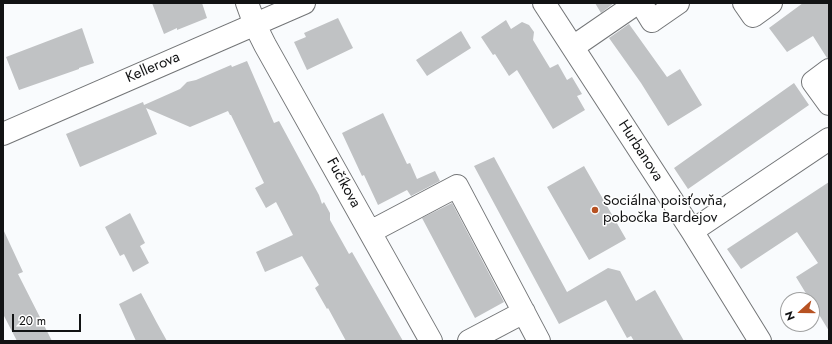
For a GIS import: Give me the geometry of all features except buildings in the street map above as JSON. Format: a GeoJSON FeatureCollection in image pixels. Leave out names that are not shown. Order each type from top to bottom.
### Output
{"type":"FeatureCollection","features":[{"type":"Feature","properties":{"kind":"street","name":"Fučíkova"},"geometry":{"type":"LineString","coordinates":[[247,3],[255,25],[432,341]]}},
{"type":"Feature","properties":{"kind":"street","name":"Kellerova"},"geometry":{"type":"LineString","coordinates":[[3,133],[304,3]]}},
{"type":"Feature","properties":{"kind":"street","name":"Hurbanova"},"geometry":{"type":"LineString","coordinates":[[544,3],[692,230],[760,341]]}},
{"type":"Feature","properties":{"kind":"street"},"geometry":{"type":"LineString","coordinates":[[573,47],[637,3]]}},
{"type":"Feature","properties":{"kind":"street"},"geometry":{"type":"LineString","coordinates":[[641,3],[652,20],[678,3]]}},
{"type":"Feature","properties":{"kind":"street"},"geometry":{"type":"LineString","coordinates":[[744,3],[753,16],[771,3]]}},
{"type":"Feature","properties":{"kind":"street"},"geometry":{"type":"LineString","coordinates":[[829,70],[813,82],[829,104]]}},
{"type":"Feature","properties":{"kind":"street"},"geometry":{"type":"LineString","coordinates":[[692,230],[829,139]]}},
{"type":"Feature","properties":{"kind":"street"},"geometry":{"type":"LineString","coordinates":[[370,232],[457,186],[539,341]]}},
{"type":"Feature","properties":{"kind":"street"},"geometry":{"type":"LineString","coordinates":[[469,341],[524,312]]}},
{"type":"Feature","properties":{"kind":"place","name":"Sociálna poisťovňa, pobočka Bardejov"},"geometry":{"type":"Point","coordinates":[595,210]}}]}
